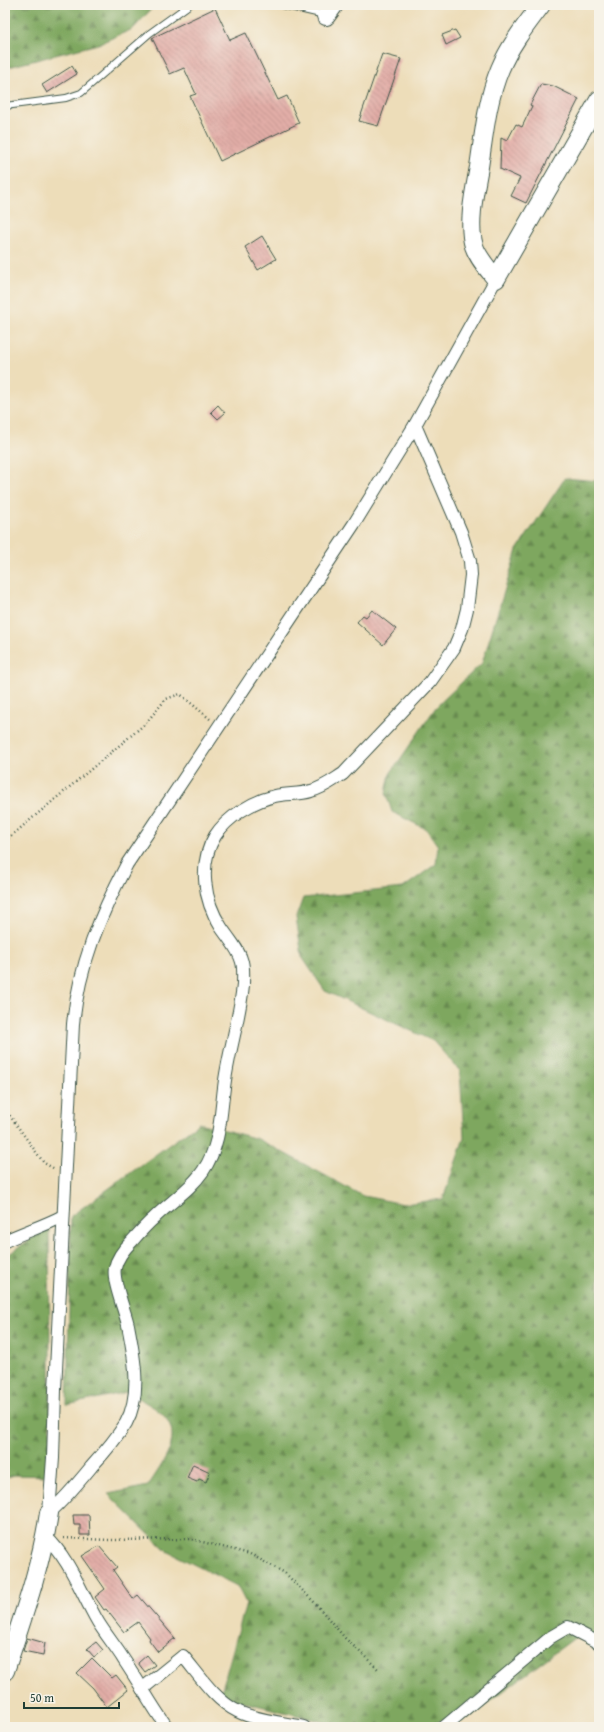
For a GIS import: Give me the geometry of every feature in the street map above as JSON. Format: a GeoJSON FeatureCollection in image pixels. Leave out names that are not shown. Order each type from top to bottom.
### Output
{"type":"FeatureCollection","features":[{"type":"Feature","properties":{"kind":"street"},"geometry":{"type":"LineString","coordinates":[[496,278],[483,262],[475,247],[472,236],[476,184],[488,108],[500,69],[507,53],[542,5]]}},
{"type":"Feature","properties":{"kind":"street"},"geometry":{"type":"LineString","coordinates":[[5,1671],[32,1587],[45,1536],[49,1513],[53,1458],[73,1017],[78,985],[91,942],[105,907],[127,864],[354,524],[415,425],[496,278],[599,100]]}},
{"type":"Feature","properties":{"kind":"street"},"geometry":{"type":"LineString","coordinates":[[49,1513],[64,1500],[112,1443],[127,1421],[132,1406],[135,1389],[134,1362],[128,1325],[114,1275],[115,1266],[126,1248],[154,1218],[184,1192],[204,1170],[215,1146],[220,1130],[225,1076],[240,1003],[243,962],[219,925],[207,894],[205,869],[212,843],[222,827],[232,818],[254,804],[274,796],[300,794],[313,791],[343,774],[430,682],[454,648],[462,629],[469,601],[470,561],[461,532],[415,425]]}},
{"type":"Feature","properties":{"kind":"street"},"geometry":{"type":"LineString","coordinates":[[5,1241],[27,1231],[45,1226],[63,1216]]}},
{"type":"Feature","properties":{"kind":"street"},"geometry":{"type":"LineString","coordinates":[[45,1536],[55,1545],[80,1586],[98,1622],[124,1658],[167,1727]]}},
{"type":"Feature","properties":{"kind":"street"},"geometry":{"type":"LineString","coordinates":[[444,1727],[551,1637],[568,1627],[599,1643]]}},
{"type":"Feature","properties":{"kind":"street"},"geometry":{"type":"LineString","coordinates":[[142,1689],[183,1656],[220,1699],[232,1708],[244,1714],[304,1727]]}},
{"type":"Feature","properties":{"kind":"lane"},"geometry":{"type":"LineString","coordinates":[[5,106],[66,98],[81,93],[150,33],[189,5]]}},
{"type":"Feature","properties":{"kind":"lane"},"geometry":{"type":"LineString","coordinates":[[282,5],[330,10]]}},
{"type":"Feature","properties":{"kind":"path"},"geometry":{"type":"LineString","coordinates":[[5,841],[145,724],[166,700],[180,694],[219,727]]}},
{"type":"Feature","properties":{"kind":"path"},"geometry":{"type":"LineString","coordinates":[[5,1109],[44,1163],[66,1174]]}},
{"type":"Feature","properties":{"kind":"path"},"geometry":{"type":"LineString","coordinates":[[45,1536],[101,1540],[192,1539],[250,1554],[285,1573],[315,1603],[345,1638],[379,1670]]}},
{"type":"Feature","properties":{"kind":"green space"},"geometry":{"type":"Polygon","coordinates":[[[5,5],[155,5],[133,29],[98,44],[5,68],[5,5]]]}},
{"type":"Feature","properties":{"kind":"green space"},"geometry":{"type":"Polygon","coordinates":[[[565,478],[599,481],[599,1637],[577,1636],[469,1717],[407,1727],[344,1727],[220,1696],[246,1603],[237,1586],[165,1550],[108,1494],[148,1486],[169,1450],[172,1441],[172,1432],[169,1423],[162,1414],[150,1405],[127,1392],[67,1405],[71,1216],[199,1123],[258,1139],[363,1196],[404,1204],[443,1199],[464,1138],[460,1071],[433,1041],[325,991],[302,957],[296,917],[303,898],[403,888],[436,864],[438,846],[426,829],[392,812],[386,793],[390,774],[436,707],[482,663],[517,550],[565,478]]]}},
{"type":"Feature","properties":{"kind":"green space"},"geometry":{"type":"Polygon","coordinates":[[[49,1226],[51,1476],[14,1475],[5,1478],[5,1257],[49,1226]]]}},
{"type":"Feature","properties":{"kind":"building"},"geometry":{"type":"Polygon","coordinates":[[[215,8],[230,40],[246,33],[278,100],[287,96],[299,123],[220,161],[190,96],[196,94],[184,68],[170,74],[152,38],[215,8]]]}},
{"type":"Feature","properties":{"kind":"building"},"geometry":{"type":"Polygon","coordinates":[[[455,30],[460,38],[446,45],[442,35],[455,30]]]}},
{"type":"Feature","properties":{"kind":"building"},"geometry":{"type":"Polygon","coordinates":[[[382,54],[401,59],[378,126],[359,121],[382,54]]]}},
{"type":"Feature","properties":{"kind":"building"},"geometry":{"type":"Polygon","coordinates":[[[72,66],[77,74],[47,93],[42,85],[72,66]]]}},
{"type":"Feature","properties":{"kind":"building"},"geometry":{"type":"Polygon","coordinates":[[[541,84],[553,86],[579,99],[526,203],[511,196],[520,178],[500,169],[501,138],[507,141],[516,124],[522,127],[532,106],[530,105],[541,84]]]}},
{"type":"Feature","properties":{"kind":"building"},"geometry":{"type":"Polygon","coordinates":[[[262,236],[276,259],[258,270],[245,247],[262,236]]]}},
{"type":"Feature","properties":{"kind":"building"},"geometry":{"type":"Polygon","coordinates":[[[218,405],[225,413],[218,419],[211,412],[218,405]]]}},
{"type":"Feature","properties":{"kind":"building"},"geometry":{"type":"Polygon","coordinates":[[[372,610],[396,629],[383,645],[357,622],[363,615],[366,617],[372,610]]]}},
{"type":"Feature","properties":{"kind":"building"},"geometry":{"type":"Polygon","coordinates":[[[193,1464],[210,1472],[206,1482],[199,1479],[197,1482],[187,1478],[193,1464]]]}},
{"type":"Feature","properties":{"kind":"building"},"geometry":{"type":"Polygon","coordinates":[[[73,1515],[89,1515],[90,1535],[80,1535],[80,1525],[74,1525],[73,1515]]]}},
{"type":"Feature","properties":{"kind":"building"},"geometry":{"type":"Polygon","coordinates":[[[99,1546],[117,1567],[113,1570],[133,1599],[138,1595],[175,1638],[158,1652],[138,1622],[124,1632],[106,1609],[104,1610],[95,1597],[105,1589],[82,1556],[99,1546]]]}},
{"type":"Feature","properties":{"kind":"building"},"geometry":{"type":"Polygon","coordinates":[[[27,1638],[45,1643],[43,1655],[23,1651],[27,1638]]]}},
{"type":"Feature","properties":{"kind":"building"},"geometry":{"type":"Polygon","coordinates":[[[96,1642],[103,1650],[94,1657],[87,1649],[96,1642]]]}},
{"type":"Feature","properties":{"kind":"building"},"geometry":{"type":"Polygon","coordinates":[[[147,1655],[155,1665],[145,1672],[138,1663],[147,1655]]]}},
{"type":"Feature","properties":{"kind":"building"},"geometry":{"type":"Polygon","coordinates":[[[92,1658],[112,1678],[116,1675],[128,1690],[107,1707],[93,1688],[77,1673],[92,1658]]]}}]}
